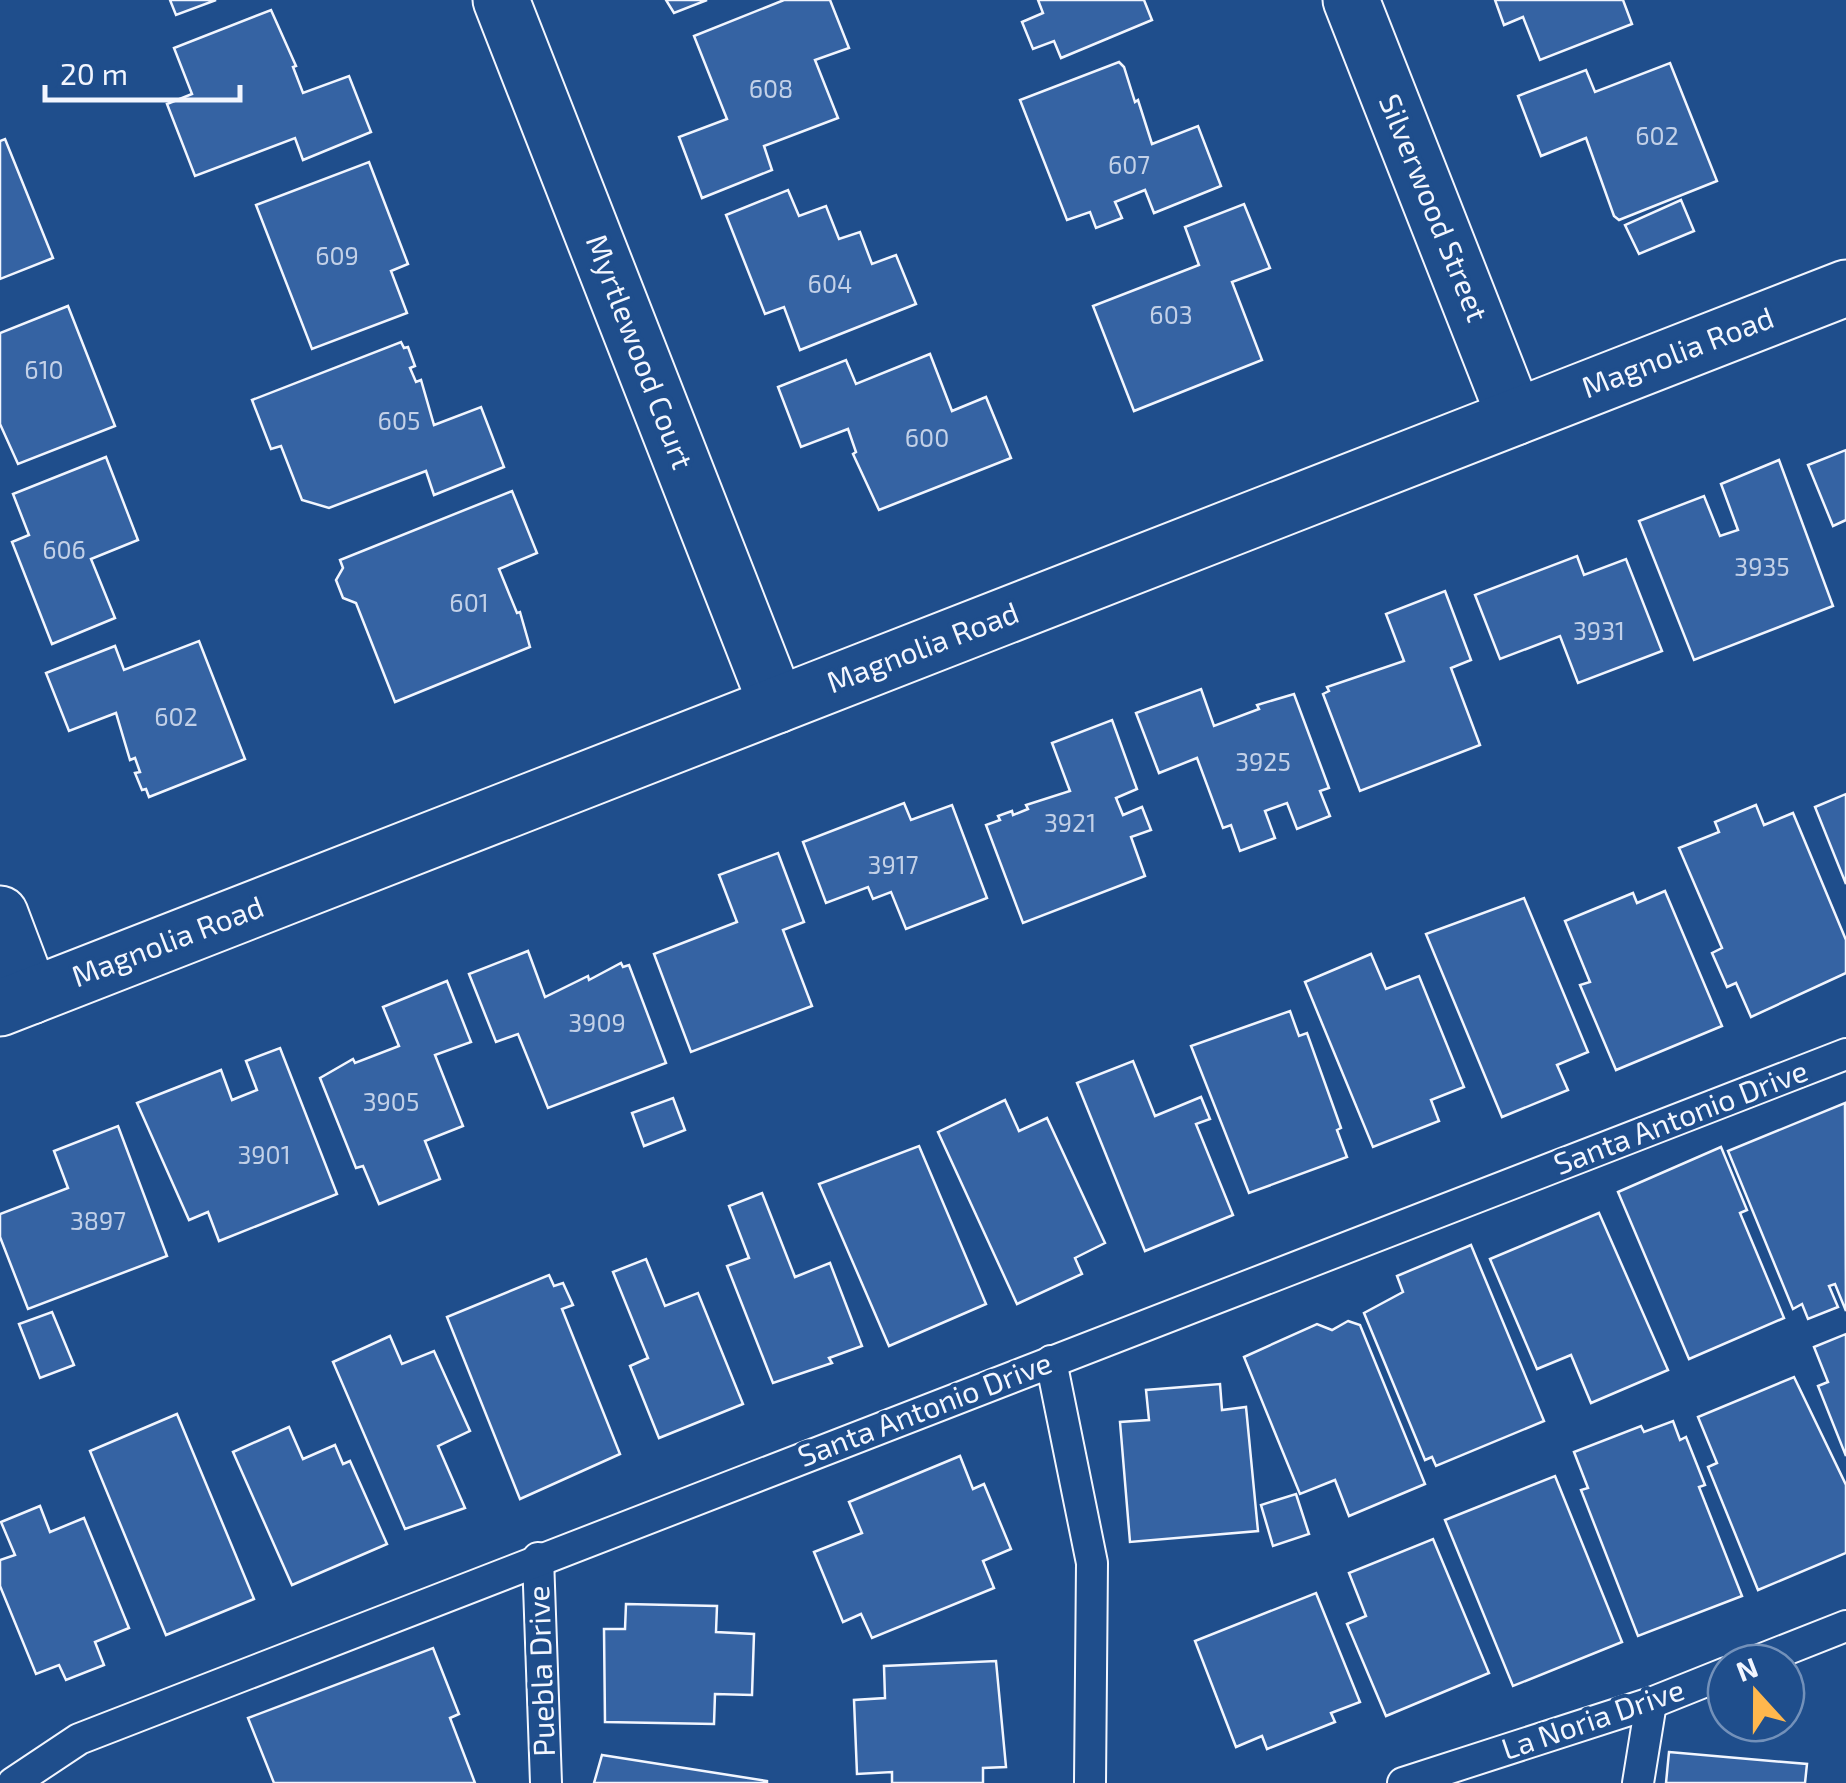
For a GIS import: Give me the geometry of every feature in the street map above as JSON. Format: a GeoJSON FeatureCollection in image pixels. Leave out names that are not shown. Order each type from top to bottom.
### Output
{"type":"FeatureCollection","features":[{"type":"Feature","properties":{"kind":"street","name":"Myrtlewood Court"},"geometry":{"type":"LineString","coordinates":[[501,0],[777,705]]}},
{"type":"Feature","properties":{"kind":"street","name":"Silverwood Street"},"geometry":{"type":"LineString","coordinates":[[1351,0],[1515,416]]}},
{"type":"Feature","properties":{"kind":"street","name":"Magnolia Road"},"geometry":{"type":"LineString","coordinates":[[16,1002],[1846,288]]}},
{"type":"Feature","properties":{"kind":"street"},"geometry":{"type":"LineString","coordinates":[[0,914],[16,1002]]}},
{"type":"Feature","properties":{"kind":"lane","name":"Santa Antonio Drive"},"geometry":{"type":"LineString","coordinates":[[13,1783],[79,1739],[1846,1054]]}},
{"type":"Feature","properties":{"kind":"lane"},"geometry":{"type":"LineString","coordinates":[[1051,1361],[1092,1563],[1090,1783]]}},
{"type":"Feature","properties":{"kind":"lane","name":"Puebla Drive"},"geometry":{"type":"LineString","coordinates":[[538,1558],[546,1783]]}},
{"type":"Feature","properties":{"kind":"lane"},"geometry":{"type":"LineString","coordinates":[[1803,1643],[1846,1626]]}},
{"type":"Feature","properties":{"kind":"lane","name":"La Noria Drive"},"geometry":{"type":"LineString","coordinates":[[1403,1783],[1651,1703],[1706,1681]]}},
{"type":"Feature","properties":{"kind":"lane"},"geometry":{"type":"LineString","coordinates":[[1638,1783],[1651,1703]]}},
{"type":"Feature","properties":{"kind":"building"},"geometry":{"type":"Polygon","coordinates":[[[170,0],[216,0],[176,15],[170,0]]]}},
{"type":"Feature","properties":{"kind":"building"},"geometry":{"type":"Polygon","coordinates":[[[666,0],[707,0],[674,13],[666,0]]]}},
{"type":"Feature","properties":{"kind":"building"},"geometry":{"type":"Polygon","coordinates":[[[784,0],[830,0],[849,48],[815,60],[838,118],[764,146],[772,170],[702,198],[679,137],[727,119],[694,36],[784,0]]]}},
{"type":"Feature","properties":{"kind":"building"},"geometry":{"type":"Polygon","coordinates":[[[1038,0],[1144,0],[1152,20],[1061,58],[1054,41],[1033,49],[1022,22],[1043,13],[1038,0]]]}},
{"type":"Feature","properties":{"kind":"building"},"geometry":{"type":"Polygon","coordinates":[[[1495,0],[1623,0],[1632,24],[1540,60],[1523,17],[1504,25],[1495,0]]]}},
{"type":"Feature","properties":{"kind":"building"},"geometry":{"type":"Polygon","coordinates":[[[271,10],[296,66],[293,67],[303,93],[349,76],[371,132],[303,160],[295,138],[195,176],[167,104],[192,94],[174,48],[271,10]]]}},
{"type":"Feature","properties":{"kind":"building"},"geometry":{"type":"Polygon","coordinates":[[[1119,62],[1135,102],[1138,100],[1152,144],[1198,126],[1221,186],[1154,213],[1145,190],[1115,202],[1122,218],[1096,228],[1090,212],[1067,220],[1020,100],[1119,62]]]}},
{"type":"Feature","properties":{"kind":"building"},"geometry":{"type":"Polygon","coordinates":[[[1670,63],[1717,181],[1619,220],[1614,216],[1586,138],[1541,156],[1518,96],[1586,70],[1595,92],[1670,63]]]}},
{"type":"Feature","properties":{"kind":"building"},"geometry":{"type":"Polygon","coordinates":[[[5,139],[53,258],[0,279],[0,141],[5,139]]]}},
{"type":"Feature","properties":{"kind":"building"},"geometry":{"type":"Polygon","coordinates":[[[369,162],[408,264],[391,271],[407,313],[312,349],[256,205],[369,162]]]}},
{"type":"Feature","properties":{"kind":"building"},"geometry":{"type":"Polygon","coordinates":[[[788,190],[799,216],[826,206],[839,239],[860,232],[872,264],[896,255],[916,304],[800,350],[784,307],[765,314],[726,215],[788,190]]]}},
{"type":"Feature","properties":{"kind":"building"},"geometry":{"type":"Polygon","coordinates":[[[1681,200],[1694,231],[1639,254],[1625,225],[1681,200]]]}},
{"type":"Feature","properties":{"kind":"building"},"geometry":{"type":"Polygon","coordinates":[[[1244,204],[1270,268],[1232,282],[1262,360],[1134,411],[1093,306],[1199,265],[1185,227],[1244,204]]]}},
{"type":"Feature","properties":{"kind":"building"},"geometry":{"type":"Polygon","coordinates":[[[68,306],[115,426],[18,464],[0,424],[0,333],[68,306]]]}},
{"type":"Feature","properties":{"kind":"building"},"geometry":{"type":"Polygon","coordinates":[[[401,342],[404,348],[408,347],[415,366],[410,368],[416,382],[421,380],[434,425],[481,407],[504,467],[434,495],[426,471],[329,508],[302,500],[281,446],[271,449],[252,400],[401,342]]]}},
{"type":"Feature","properties":{"kind":"building"},"geometry":{"type":"Polygon","coordinates":[[[930,354],[952,411],[986,397],[1011,458],[879,510],[853,454],[856,452],[848,429],[801,447],[778,387],[846,360],[856,384],[930,354]]]}},
{"type":"Feature","properties":{"kind":"building"},"geometry":{"type":"Polygon","coordinates":[[[1846,450],[1846,520],[1833,526],[1808,465],[1846,450]]]}},
{"type":"Feature","properties":{"kind":"building"},"geometry":{"type":"Polygon","coordinates":[[[106,457],[138,540],[91,559],[115,618],[52,644],[12,542],[29,535],[13,494],[106,457]]]}},
{"type":"Feature","properties":{"kind":"building"},"geometry":{"type":"Polygon","coordinates":[[[1779,460],[1833,606],[1694,660],[1639,521],[1704,496],[1720,536],[1738,530],[1721,484],[1779,460]]]}},
{"type":"Feature","properties":{"kind":"building"},"geometry":{"type":"Polygon","coordinates":[[[512,491],[537,553],[499,569],[517,613],[520,612],[530,647],[395,702],[356,603],[343,598],[336,580],[343,568],[340,560],[512,491]]]}},
{"type":"Feature","properties":{"kind":"building"},"geometry":{"type":"Polygon","coordinates":[[[1577,556],[1584,575],[1626,559],[1662,651],[1578,683],[1560,636],[1500,659],[1475,595],[1577,556]]]}},
{"type":"Feature","properties":{"kind":"building"},"geometry":{"type":"Polygon","coordinates":[[[1445,591],[1471,660],[1451,668],[1480,745],[1360,791],[1323,694],[1329,691],[1327,687],[1404,661],[1386,614],[1445,591]]]}},
{"type":"Feature","properties":{"kind":"building"},"geometry":{"type":"Polygon","coordinates":[[[199,641],[245,759],[149,797],[135,773],[140,772],[135,758],[130,760],[116,713],[69,731],[46,673],[115,646],[124,670],[199,641]]]}},
{"type":"Feature","properties":{"kind":"building"},"geometry":{"type":"Polygon","coordinates":[[[1201,689],[1214,726],[1259,709],[1257,705],[1294,694],[1329,788],[1320,791],[1330,816],[1297,829],[1287,803],[1265,811],[1275,838],[1240,851],[1231,825],[1223,828],[1197,758],[1159,773],[1136,713],[1201,689]]]}},
{"type":"Feature","properties":{"kind":"building"},"geometry":{"type":"Polygon","coordinates":[[[1112,720],[1137,789],[1116,798],[1123,815],[1142,807],[1151,830],[1131,837],[1145,876],[1023,923],[986,825],[1000,820],[998,816],[1012,811],[1013,815],[1028,809],[1026,805],[1070,791],[1052,743],[1112,720]]]}},
{"type":"Feature","properties":{"kind":"building"},"geometry":{"type":"Polygon","coordinates":[[[1846,794],[1846,884],[1815,807],[1846,794]]]}},
{"type":"Feature","properties":{"kind":"building"},"geometry":{"type":"Polygon","coordinates":[[[904,803],[911,820],[952,805],[987,898],[906,929],[891,892],[873,899],[868,887],[826,903],[803,842],[904,803]]]}},
{"type":"Feature","properties":{"kind":"building"},"geometry":{"type":"Polygon","coordinates":[[[1756,805],[1764,825],[1793,813],[1846,940],[1846,973],[1751,1017],[1736,983],[1727,987],[1712,953],[1722,948],[1679,848],[1719,832],[1715,822],[1756,805]]]}},
{"type":"Feature","properties":{"kind":"building"},"geometry":{"type":"Polygon","coordinates":[[[778,853],[804,922],[783,930],[812,1006],[691,1052],[654,954],[737,922],[719,875],[778,853]]]}},
{"type":"Feature","properties":{"kind":"building"},"geometry":{"type":"Polygon","coordinates":[[[1665,891],[1722,1026],[1616,1070],[1580,985],[1590,982],[1565,921],[1633,893],[1637,903],[1665,891]]]}},
{"type":"Feature","properties":{"kind":"building"},"geometry":{"type":"Polygon","coordinates":[[[1524,898],[1588,1052],[1557,1065],[1568,1090],[1502,1117],[1426,934],[1524,898]]]}},
{"type":"Feature","properties":{"kind":"building"},"geometry":{"type":"Polygon","coordinates":[[[528,951],[545,997],[621,963],[623,967],[629,965],[666,1063],[548,1108],[518,1034],[496,1042],[469,974],[528,951]]]}},
{"type":"Feature","properties":{"kind":"building"},"geometry":{"type":"Polygon","coordinates":[[[1371,954],[1386,989],[1419,976],[1464,1087],[1431,1100],[1439,1121],[1373,1147],[1305,982],[1371,954]]]}},
{"type":"Feature","properties":{"kind":"building"},"geometry":{"type":"Polygon","coordinates":[[[447,981],[471,1042],[435,1055],[463,1126],[425,1141],[440,1179],[379,1204],[363,1166],[356,1168],[320,1078],[353,1059],[355,1063],[399,1046],[383,1007],[447,981]]]}},
{"type":"Feature","properties":{"kind":"building"},"geometry":{"type":"Polygon","coordinates":[[[1290,1011],[1299,1036],[1307,1033],[1341,1128],[1337,1130],[1347,1157],[1249,1193],[1191,1046],[1290,1011]]]}},
{"type":"Feature","properties":{"kind":"building"},"geometry":{"type":"Polygon","coordinates":[[[280,1048],[337,1194],[219,1241],[208,1212],[189,1220],[137,1103],[221,1070],[232,1100],[257,1090],[246,1061],[280,1048]]]}},
{"type":"Feature","properties":{"kind":"building"},"geometry":{"type":"Polygon","coordinates":[[[1133,1061],[1155,1116],[1201,1097],[1210,1119],[1196,1124],[1233,1215],[1145,1251],[1077,1083],[1133,1061]]]}},
{"type":"Feature","properties":{"kind":"building"},"geometry":{"type":"Polygon","coordinates":[[[673,1098],[685,1130],[644,1146],[632,1113],[673,1098]]]}},
{"type":"Feature","properties":{"kind":"building"},"geometry":{"type":"Polygon","coordinates":[[[1005,1100],[1019,1131],[1047,1118],[1105,1243],[1075,1258],[1082,1274],[1017,1304],[938,1132],[1005,1100]]]}},
{"type":"Feature","properties":{"kind":"building"},"geometry":{"type":"Polygon","coordinates":[[[1845,1103],[1846,1311],[1835,1284],[1829,1286],[1838,1307],[1808,1319],[1802,1304],[1793,1309],[1728,1151],[1845,1103]]]}},
{"type":"Feature","properties":{"kind":"building"},"geometry":{"type":"Polygon","coordinates":[[[118,1126],[167,1256],[28,1309],[0,1237],[0,1214],[68,1188],[54,1151],[118,1126]]]}},
{"type":"Feature","properties":{"kind":"building"},"geometry":{"type":"Polygon","coordinates":[[[919,1146],[986,1304],[889,1346],[819,1184],[919,1146]]]}},
{"type":"Feature","properties":{"kind":"building"},"geometry":{"type":"Polygon","coordinates":[[[1721,1147],[1747,1210],[1740,1213],[1784,1318],[1689,1359],[1618,1192],[1721,1147]]]}},
{"type":"Feature","properties":{"kind":"building"},"geometry":{"type":"Polygon","coordinates":[[[762,1193],[795,1277],[830,1263],[862,1346],[829,1358],[832,1363],[773,1383],[727,1266],[749,1258],[729,1206],[762,1193]]]}},
{"type":"Feature","properties":{"kind":"building"},"geometry":{"type":"Polygon","coordinates":[[[1599,1213],[1668,1370],[1591,1403],[1571,1355],[1537,1369],[1490,1259],[1599,1213]]]}},
{"type":"Feature","properties":{"kind":"building"},"geometry":{"type":"Polygon","coordinates":[[[1471,1245],[1544,1421],[1436,1466],[1432,1457],[1425,1460],[1364,1313],[1403,1292],[1397,1276],[1471,1245]]]}},
{"type":"Feature","properties":{"kind":"building"},"geometry":{"type":"Polygon","coordinates":[[[646,1259],[665,1306],[698,1293],[743,1404],[659,1438],[630,1366],[648,1358],[613,1272],[646,1259]]]}},
{"type":"Feature","properties":{"kind":"building"},"geometry":{"type":"Polygon","coordinates":[[[549,1275],[554,1286],[563,1283],[573,1305],[562,1309],[620,1454],[520,1499],[447,1317],[549,1275]]]}},
{"type":"Feature","properties":{"kind":"building"},"geometry":{"type":"Polygon","coordinates":[[[52,1312],[74,1365],[40,1378],[19,1324],[52,1312]]]}},
{"type":"Feature","properties":{"kind":"building"},"geometry":{"type":"Polygon","coordinates":[[[1348,1321],[1360,1325],[1425,1484],[1349,1516],[1335,1480],[1300,1494],[1244,1357],[1317,1324],[1332,1330],[1348,1321]]]}},
{"type":"Feature","properties":{"kind":"building"},"geometry":{"type":"Polygon","coordinates":[[[1846,1334],[1846,1456],[1818,1386],[1828,1382],[1814,1347],[1846,1334]]]}},
{"type":"Feature","properties":{"kind":"building"},"geometry":{"type":"Polygon","coordinates":[[[390,1336],[402,1364],[434,1351],[470,1431],[438,1446],[465,1508],[405,1529],[333,1362],[390,1336]]]}},
{"type":"Feature","properties":{"kind":"building"},"geometry":{"type":"Polygon","coordinates":[[[1794,1377],[1846,1485],[1846,1553],[1758,1590],[1708,1467],[1717,1463],[1698,1417],[1794,1377]]]}},
{"type":"Feature","properties":{"kind":"building"},"geometry":{"type":"Polygon","coordinates":[[[1220,1384],[1222,1410],[1246,1407],[1258,1531],[1130,1542],[1120,1422],[1149,1420],[1146,1390],[1220,1384]]]}},
{"type":"Feature","properties":{"kind":"building"},"geometry":{"type":"Polygon","coordinates":[[[177,1414],[254,1599],[166,1635],[90,1451],[177,1414]]]}},
{"type":"Feature","properties":{"kind":"building"},"geometry":{"type":"Polygon","coordinates":[[[1673,1421],[1680,1440],[1686,1437],[1705,1485],[1699,1487],[1742,1596],[1638,1636],[1581,1490],[1588,1488],[1574,1452],[1641,1426],[1644,1432],[1673,1421]]]}},
{"type":"Feature","properties":{"kind":"building"},"geometry":{"type":"Polygon","coordinates":[[[289,1427],[303,1459],[335,1445],[343,1464],[350,1461],[387,1544],[292,1585],[233,1452],[289,1427]]]}},
{"type":"Feature","properties":{"kind":"building"},"geometry":{"type":"Polygon","coordinates":[[[960,1456],[973,1489],[984,1484],[1011,1549],[983,1561],[994,1588],[872,1638],[861,1614],[843,1622],[814,1552],[862,1533],[849,1502],[960,1456]]]}},
{"type":"Feature","properties":{"kind":"building"},"geometry":{"type":"Polygon","coordinates":[[[1555,1476],[1622,1642],[1513,1686],[1445,1520],[1555,1476]]]}},
{"type":"Feature","properties":{"kind":"building"},"geometry":{"type":"Polygon","coordinates":[[[1296,1494],[1309,1534],[1273,1546],[1261,1505],[1296,1494]]]}},
{"type":"Feature","properties":{"kind":"building"},"geometry":{"type":"Polygon","coordinates":[[[40,1506],[50,1532],[84,1518],[129,1628],[95,1642],[104,1665],[66,1680],[59,1665],[36,1674],[0,1586],[0,1560],[15,1555],[1,1522],[40,1506]]]}},
{"type":"Feature","properties":{"kind":"building"},"geometry":{"type":"Polygon","coordinates":[[[1433,1539],[1489,1673],[1386,1716],[1347,1624],[1366,1616],[1349,1573],[1433,1539]]]}},
{"type":"Feature","properties":{"kind":"building"},"geometry":{"type":"Polygon","coordinates":[[[1316,1593],[1360,1702],[1331,1713],[1335,1722],[1267,1749],[1262,1736],[1236,1747],[1195,1641],[1316,1593]]]}},
{"type":"Feature","properties":{"kind":"building"},"geometry":{"type":"Polygon","coordinates":[[[626,1604],[717,1606],[716,1632],[754,1634],[752,1695],[715,1694],[714,1724],[605,1722],[604,1629],[625,1629],[626,1604]]]}},
{"type":"Feature","properties":{"kind":"building"},"geometry":{"type":"Polygon","coordinates":[[[433,1648],[459,1714],[450,1718],[475,1783],[274,1783],[248,1718],[433,1648]]]}},
{"type":"Feature","properties":{"kind":"building"},"geometry":{"type":"Polygon","coordinates":[[[996,1661],[1006,1767],[983,1768],[983,1783],[892,1783],[892,1772],[857,1774],[854,1700],[885,1698],[884,1666],[996,1661]]]}},
{"type":"Feature","properties":{"kind":"building"},"geometry":{"type":"Polygon","coordinates":[[[1669,1752],[1807,1764],[1805,1783],[1666,1783],[1669,1752]]]}},
{"type":"Feature","properties":{"kind":"building"},"geometry":{"type":"Polygon","coordinates":[[[602,1755],[767,1781],[767,1783],[594,1783],[602,1755]]]}}]}
